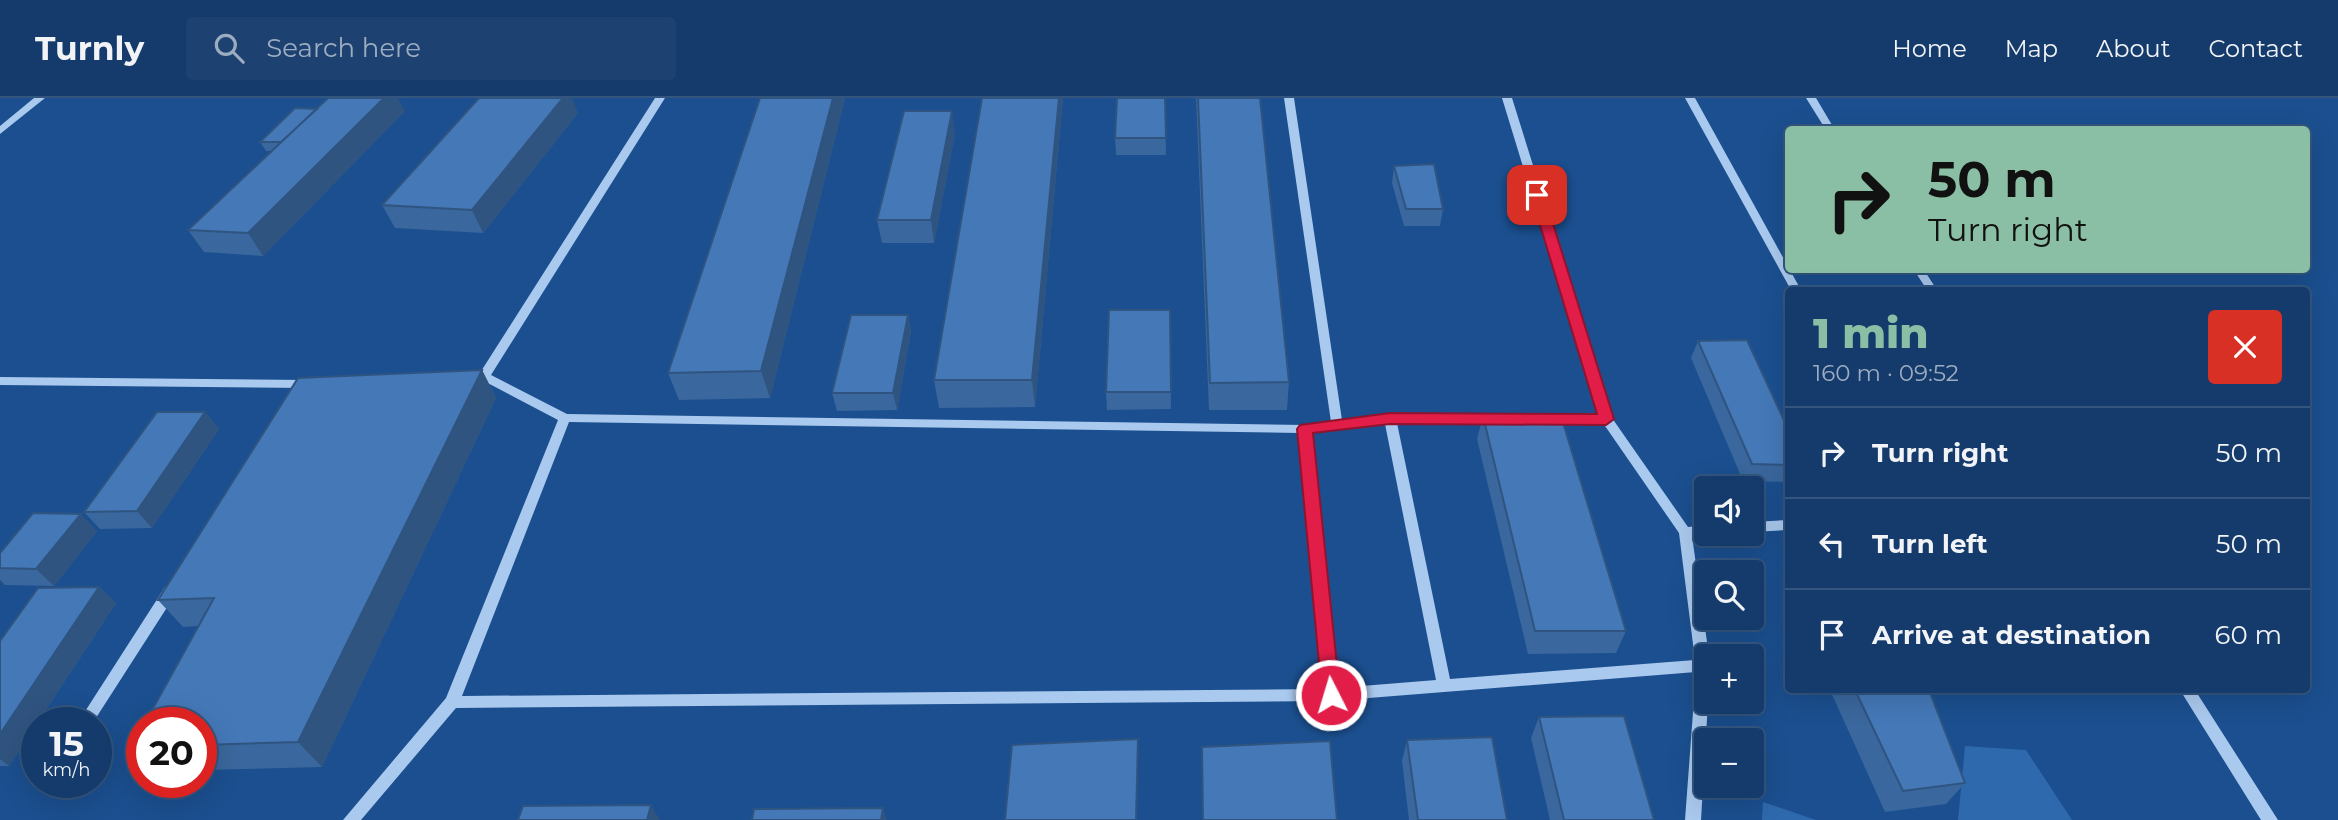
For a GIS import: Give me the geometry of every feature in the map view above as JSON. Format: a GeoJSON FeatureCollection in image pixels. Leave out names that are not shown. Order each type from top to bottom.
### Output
{"type":"FeatureCollection","features":[{"type":"Feature","properties":{"kind":"street"},"geometry":{"type":"LineString","coordinates":[[0,131],[40,98]]}},
{"type":"Feature","properties":{"kind":"street"},"geometry":{"type":"LineString","coordinates":[[484,376],[660,98]]}},
{"type":"Feature","properties":{"kind":"street"},"geometry":{"type":"LineString","coordinates":[[1289,98],[1337,425]]}},
{"type":"Feature","properties":{"kind":"street"},"geometry":{"type":"LineString","coordinates":[[1507,98],[1606,419],[1685,532],[1700,644]]}},
{"type":"Feature","properties":{"kind":"street"},"geometry":{"type":"LineString","coordinates":[[1690,98],[1785,270]]}},
{"type":"Feature","properties":{"kind":"street"},"geometry":{"type":"LineString","coordinates":[[1811,98],[1828,126]]}},
{"type":"Feature","properties":{"kind":"street"},"geometry":{"type":"LineString","coordinates":[[470,377],[484,376],[565,418],[1305,429],[1390,419],[1512,419]]}},
{"type":"Feature","properties":{"kind":"street"},"geometry":{"type":"LineString","coordinates":[[0,381],[307,388]]}},
{"type":"Feature","properties":{"kind":"street"},"geometry":{"type":"LineString","coordinates":[[351,820],[452,702],[565,418]]}},
{"type":"Feature","properties":{"kind":"street"},"geometry":{"type":"LineString","coordinates":[[1390,419],[1444,686]]}},
{"type":"Feature","properties":{"kind":"street"},"geometry":{"type":"LineString","coordinates":[[1525,419],[1606,419]]}},
{"type":"Feature","properties":{"kind":"street"},"geometry":{"type":"LineString","coordinates":[[1305,429],[1331,695]]}},
{"type":"Feature","properties":{"kind":"street"},"geometry":{"type":"LineString","coordinates":[[1764,526],[1785,525]]}},
{"type":"Feature","properties":{"kind":"street"},"geometry":{"type":"LineString","coordinates":[[1685,532],[1694,531]]}},
{"type":"Feature","properties":{"kind":"street"},"geometry":{"type":"LineString","coordinates":[[95,707],[178,579]]}},
{"type":"Feature","properties":{"kind":"street"},"geometry":{"type":"LineString","coordinates":[[452,702],[1331,695],[1694,666]]}},
{"type":"Feature","properties":{"kind":"street"},"geometry":{"type":"LineString","coordinates":[[2189,693],[2270,820]]}},
{"type":"Feature","properties":{"kind":"street"},"geometry":{"type":"LineString","coordinates":[[1693,820],[1700,714]]}},
{"type":"Feature","properties":{"kind":"shaded area"},"geometry":{"type":"Polygon","coordinates":[[[1965,746],[2026,750],[2072,820],[1958,820],[1965,746]]]}},
{"type":"Feature","properties":{"kind":"shaded area"},"geometry":{"type":"Polygon","coordinates":[[[1763,802],[1816,820],[1762,820],[1763,802]]]}},
{"type":"Feature","properties":{"kind":"building"},"geometry":{"type":"Polygon","coordinates":[[[328,98],[384,98],[248,233],[188,230],[328,98]]]}},
{"type":"Feature","properties":{"kind":"building"},"geometry":{"type":"Polygon","coordinates":[[[479,98],[563,98],[472,210],[382,205],[479,98]]]}},
{"type":"Feature","properties":{"kind":"building"},"geometry":{"type":"Polygon","coordinates":[[[760,98],[833,98],[761,371],[668,373],[760,98]]]}},
{"type":"Feature","properties":{"kind":"building"},"geometry":{"type":"Polygon","coordinates":[[[982,98],[1059,98],[1032,380],[934,380],[982,98]]]}},
{"type":"Feature","properties":{"kind":"building"},"geometry":{"type":"Polygon","coordinates":[[[1117,98],[1165,98],[1166,138],[1115,138],[1117,98]]]}},
{"type":"Feature","properties":{"kind":"building"},"geometry":{"type":"Polygon","coordinates":[[[1198,98],[1260,98],[1289,382],[1210,383],[1198,98]]]}},
{"type":"Feature","properties":{"kind":"building"},"geometry":{"type":"Polygon","coordinates":[[[295,108],[317,109],[281,142],[260,142],[295,108]]]}},
{"type":"Feature","properties":{"kind":"building"},"geometry":{"type":"Polygon","coordinates":[[[904,111],[952,111],[931,220],[877,220],[904,111]]]}},
{"type":"Feature","properties":{"kind":"building"},"geometry":{"type":"Polygon","coordinates":[[[1434,164],[1443,209],[1406,209],[1394,166],[1434,164]]]}},
{"type":"Feature","properties":{"kind":"building"},"geometry":{"type":"Polygon","coordinates":[[[1109,310],[1170,310],[1171,392],[1106,392],[1109,310]]]}},
{"type":"Feature","properties":{"kind":"building"},"geometry":{"type":"Polygon","coordinates":[[[851,315],[908,315],[893,393],[832,393],[851,315]]]}},
{"type":"Feature","properties":{"kind":"building"},"geometry":{"type":"Polygon","coordinates":[[[1747,340],[1785,422],[1785,465],[1752,464],[1698,341],[1747,340]]]}},
{"type":"Feature","properties":{"kind":"building"},"geometry":{"type":"Polygon","coordinates":[[[482,370],[298,742],[217,745],[217,707],[154,707],[214,598],[158,600],[298,378],[482,370]]]}},
{"type":"Feature","properties":{"kind":"building"},"geometry":{"type":"Polygon","coordinates":[[[157,412],[205,412],[137,511],[84,512],[157,412]]]}},
{"type":"Feature","properties":{"kind":"building"},"geometry":{"type":"Polygon","coordinates":[[[1483,416],[1561,416],[1626,631],[1535,631],[1483,416]]]}},
{"type":"Feature","properties":{"kind":"building"},"geometry":{"type":"Polygon","coordinates":[[[33,513],[81,514],[36,569],[0,568],[0,553],[33,513]]]}},
{"type":"Feature","properties":{"kind":"building"},"geometry":{"type":"Polygon","coordinates":[[[99,587],[0,734],[0,641],[38,588],[99,587]]]}},
{"type":"Feature","properties":{"kind":"building"},"geometry":{"type":"Polygon","coordinates":[[[1856,693],[1930,693],[1965,783],[1903,791],[1856,693]]]}},
{"type":"Feature","properties":{"kind":"building"},"geometry":{"type":"Polygon","coordinates":[[[1624,716],[1654,820],[1564,820],[1539,717],[1624,716]]]}},
{"type":"Feature","properties":{"kind":"building"},"geometry":{"type":"Polygon","coordinates":[[[1492,737],[1507,820],[1418,820],[1407,740],[1492,737]]]}},
{"type":"Feature","properties":{"kind":"building"},"geometry":{"type":"Polygon","coordinates":[[[1138,739],[1136,820],[1005,820],[1012,745],[1138,739]]]}},
{"type":"Feature","properties":{"kind":"building"},"geometry":{"type":"Polygon","coordinates":[[[1330,741],[1337,820],[1203,820],[1202,747],[1330,741]]]}},
{"type":"Feature","properties":{"kind":"building"},"geometry":{"type":"Polygon","coordinates":[[[651,805],[647,820],[518,820],[523,806],[651,805]]]}},
{"type":"Feature","properties":{"kind":"building"},"geometry":{"type":"Polygon","coordinates":[[[883,808],[881,820],[752,820],[754,809],[883,808]]]}},
{"type":"Feature","properties":{"kind":"route"},"geometry":{"type":"LineString","coordinates":[[1331,695],[1305,429],[1390,419],[1606,419],[1537,195]]}}]}
